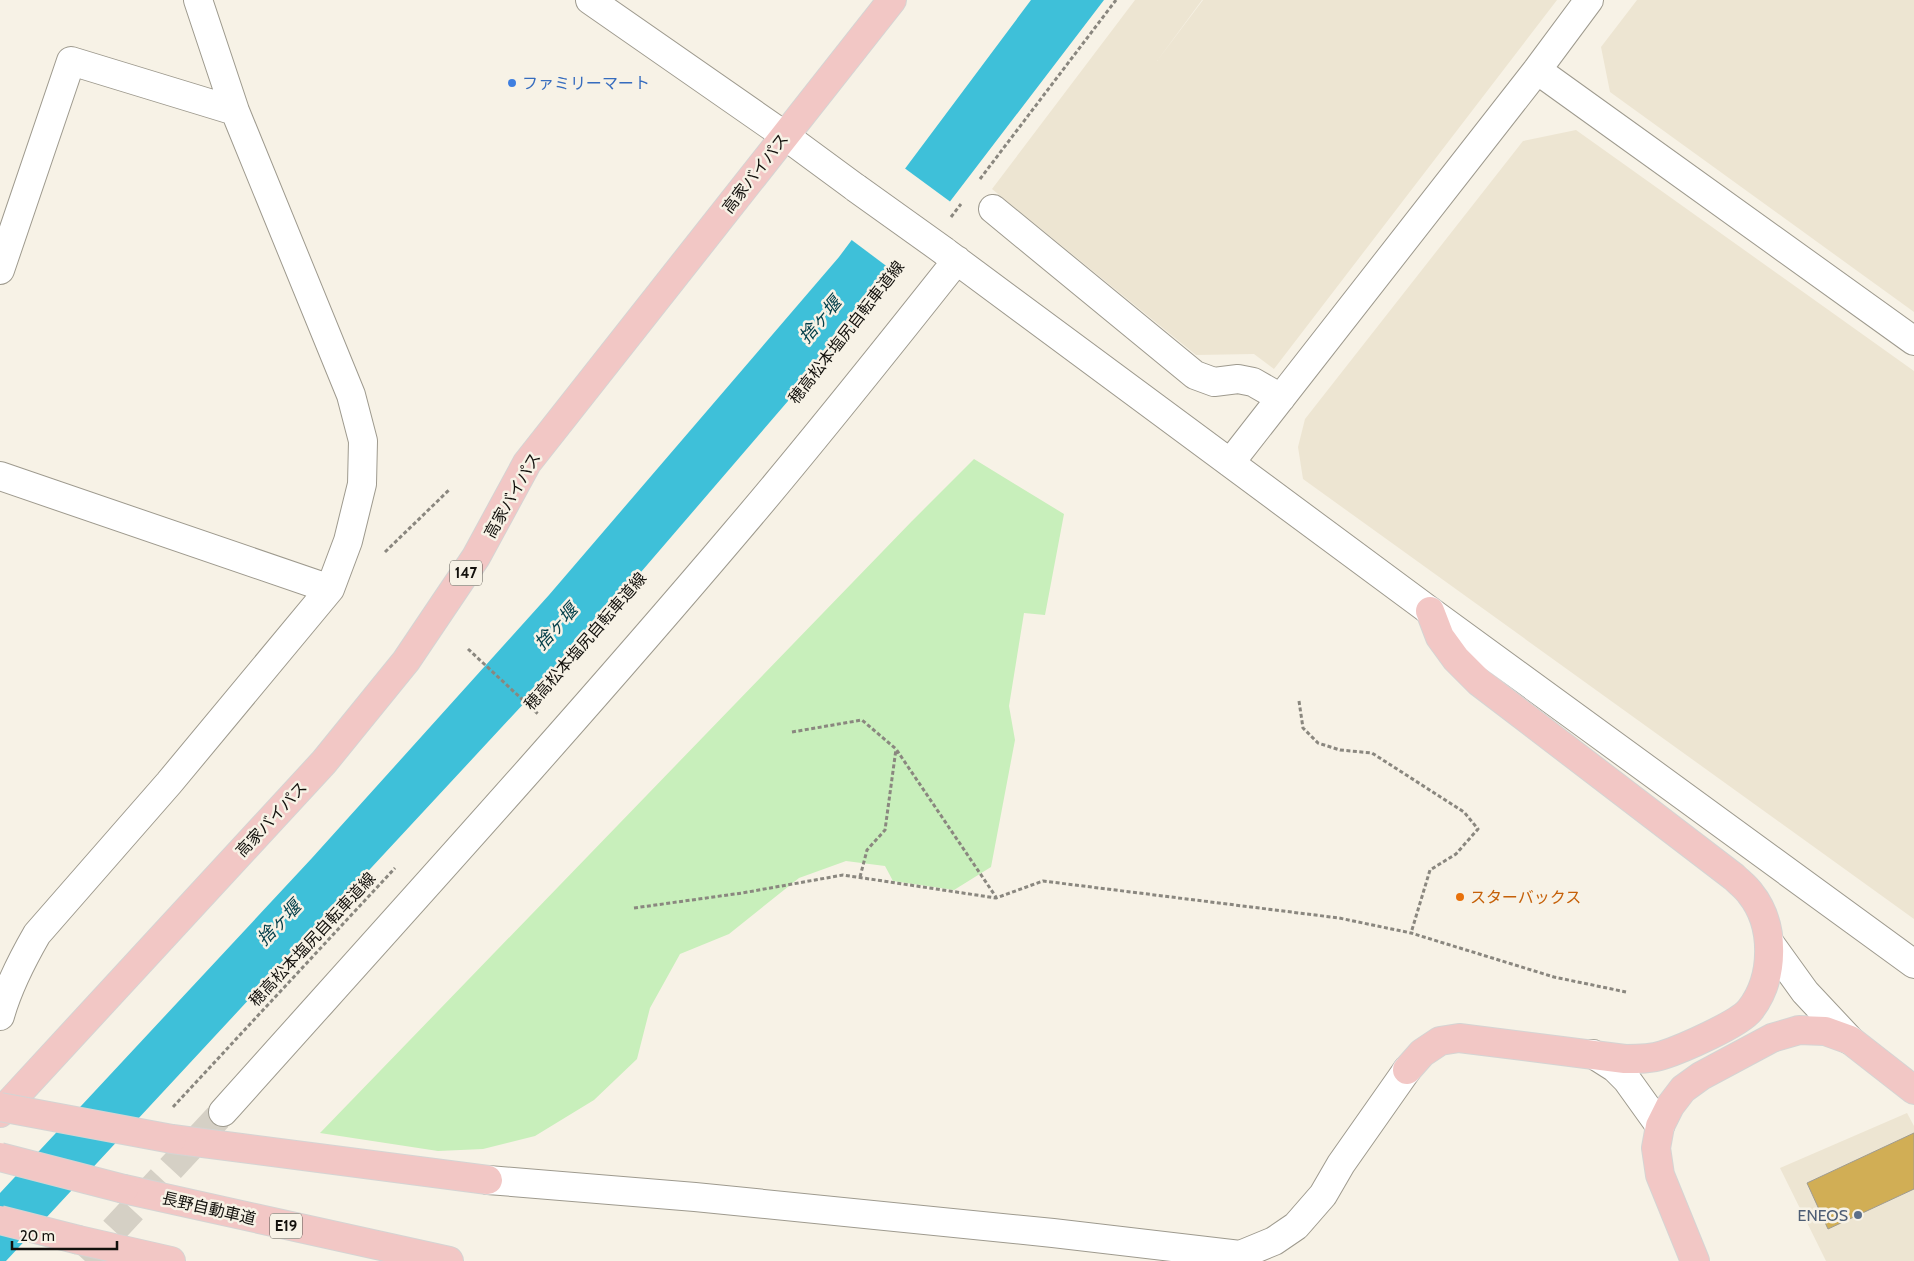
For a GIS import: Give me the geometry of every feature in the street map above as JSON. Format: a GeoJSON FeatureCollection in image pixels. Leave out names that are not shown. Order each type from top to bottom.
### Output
{"type":"FeatureCollection","features":[{"type":"Feature","properties":{"kind":"highway","name":"高家バイパス"},"geometry":{"type":"LineString","coordinates":[[0,1114],[324,762],[406,661],[476,557],[527,463],[892,0]]}},
{"type":"Feature","properties":{"kind":"highway"},"geometry":{"type":"LineString","coordinates":[[1407,1070],[1422,1053],[1440,1041],[1459,1038],[1625,1059],[1663,1055],[1734,1024],[1750,1011],[1762,992],[1770,967],[1769,942],[1764,918],[1751,893],[1734,877],[1479,682],[1456,659],[1440,637],[1430,611]]}},
{"type":"Feature","properties":{"kind":"highway"},"geometry":{"type":"LineString","coordinates":[[1695,1261],[1660,1175],[1656,1148],[1660,1126],[1670,1106],[1683,1089],[1701,1076],[1772,1038],[1799,1030],[1825,1031],[1850,1040],[1914,1090]]}},
{"type":"Feature","properties":{"kind":"highway"},"geometry":{"type":"LineString","coordinates":[[0,1107],[172,1139],[488,1180]]}},
{"type":"Feature","properties":{"kind":"highway","name":"長野自動車道"},"geometry":{"type":"LineString","coordinates":[[0,1157],[124,1189],[449,1261]]}},
{"type":"Feature","properties":{"kind":"highway"},"geometry":{"type":"LineString","coordinates":[[0,1220],[171,1261]]}},
{"type":"Feature","properties":{"kind":"street"},"geometry":{"type":"LineString","coordinates":[[2,1004],[37,934],[170,784],[330,588],[348,541],[362,484],[363,441],[351,395],[235,111],[198,0]]}},
{"type":"Feature","properties":{"kind":"street"},"geometry":{"type":"LineString","coordinates":[[590,0],[784,135],[950,255],[1430,611],[1914,964]]}},
{"type":"Feature","properties":{"kind":"street"},"geometry":{"type":"LineString","coordinates":[[1230,463],[1537,70],[1589,0]]}},
{"type":"Feature","properties":{"kind":"street"},"geometry":{"type":"LineString","coordinates":[[0,270],[70,61],[235,111]]}},
{"type":"Feature","properties":{"kind":"street"},"geometry":{"type":"LineString","coordinates":[[1537,70],[1914,341]]}},
{"type":"Feature","properties":{"kind":"street"},"geometry":{"type":"LineString","coordinates":[[993,209],[1195,375],[1214,382],[1238,379],[1253,382],[1281,398]]}},
{"type":"Feature","properties":{"kind":"street"},"geometry":{"type":"LineString","coordinates":[[223,1112],[554,741],[738,531],[906,325],[950,255]]}},
{"type":"Feature","properties":{"kind":"street"},"geometry":{"type":"LineString","coordinates":[[0,476],[330,588]]}},
{"type":"Feature","properties":{"kind":"street"},"geometry":{"type":"LineString","coordinates":[[1769,942],[1805,992],[1850,1040]]}},
{"type":"Feature","properties":{"kind":"street"},"geometry":{"type":"LineString","coordinates":[[1593,1054],[1615,1068],[1627,1080],[1660,1126]]}},
{"type":"Feature","properties":{"kind":"street"},"geometry":{"type":"LineString","coordinates":[[488,1180],[714,1198],[1240,1254],[1274,1241],[1296,1226],[1322,1196],[1341,1164],[1407,1070]]}},
{"type":"Feature","properties":{"kind":"path"},"geometry":{"type":"LineString","coordinates":[[976,184],[1116,0]]}},
{"type":"Feature","properties":{"kind":"path"},"geometry":{"type":"LineString","coordinates":[[946,223],[964,200]]}},
{"type":"Feature","properties":{"kind":"path"},"geometry":{"type":"LineString","coordinates":[[385,552],[450,489]]}},
{"type":"Feature","properties":{"kind":"path"},"geometry":{"type":"LineString","coordinates":[[468,648],[532,709]]}},
{"type":"Feature","properties":{"kind":"path"},"geometry":{"type":"LineString","coordinates":[[1299,701],[1303,728],[1318,743],[1340,750],[1372,753],[1464,812],[1478,829],[1456,854],[1430,870],[1411,933]]}},
{"type":"Feature","properties":{"kind":"path","name":"穂高松本塩尻自転車道線"},"geometry":{"type":"LineString","coordinates":[[538,714],[545,707]]}},
{"type":"Feature","properties":{"kind":"path"},"geometry":{"type":"LineString","coordinates":[[792,732],[862,720],[896,749],[996,898]]}},
{"type":"Feature","properties":{"kind":"path"},"geometry":{"type":"LineString","coordinates":[[860,878],[867,850],[886,830],[896,749]]}},
{"type":"Feature","properties":{"kind":"path","name":"穂高松本塩尻自転車道線"},"geometry":{"type":"LineString","coordinates":[[172,1108],[396,867]]}},
{"type":"Feature","properties":{"kind":"path"},"geometry":{"type":"LineString","coordinates":[[634,908],[742,893],[843,875],[996,898],[1043,881],[1339,918],[1411,933],[1554,977],[1626,992]]}},
{"type":"Feature","properties":{"kind":"shaded area"},"geometry":{"type":"Polygon","coordinates":[[[1135,0],[1202,0],[1157,61],[1203,0],[1557,0],[1274,369],[1254,354],[1196,355],[992,189],[1135,0]]]}},
{"type":"Feature","properties":{"kind":"shaded area"},"geometry":{"type":"Polygon","coordinates":[[[1637,0],[1914,0],[1914,312],[1610,92],[1601,47],[1637,0]]]}},
{"type":"Feature","properties":{"kind":"shaded area"},"geometry":{"type":"Polygon","coordinates":[[[1576,130],[1914,371],[1914,919],[1303,479],[1298,447],[1305,419],[1523,141],[1576,130]]]}},
{"type":"Feature","properties":{"kind":"shaded area","name":"ENEOS"},"geometry":{"type":"Polygon","coordinates":[[[1907,1113],[1914,1126],[1914,1261],[1826,1261],[1780,1168],[1907,1113]]]}},
{"type":"Feature","properties":{"kind":"green space"},"geometry":{"type":"Polygon","coordinates":[[[974,459],[1064,514],[1045,615],[1024,613],[1009,706],[1015,740],[991,867],[954,890],[893,881],[885,866],[846,861],[799,878],[729,934],[680,954],[650,1008],[637,1059],[594,1100],[535,1136],[483,1149],[438,1151],[320,1133],[912,521],[974,459]]]}},
{"type":"Feature","properties":{"kind":"water","name":"捨ヶ堰"},"geometry":{"type":"Polygon","coordinates":[[[1031,0],[1104,0],[874,301],[580,643],[6,1261],[0,1261],[0,1193],[312,858],[549,595],[839,257],[1031,0]]]}},
{"type":"Feature","properties":{"kind":"pier"},"geometry":{"type":"Polygon","coordinates":[[[903,167],[952,203],[897,274],[849,238],[903,167]]]}},
{"type":"Feature","properties":{"kind":"building"},"geometry":{"type":"Polygon","coordinates":[[[1914,1133],[1914,1189],[1828,1229],[1807,1183],[1914,1133]]]}},
{"type":"Feature","properties":{"kind":"tunnel"},"geometry":{"type":"LineString","coordinates":[[85,1261],[223,1112]]}},
{"type":"Feature","properties":{"kind":"place","name":"ファミリーマート"},"geometry":{"type":"Point","coordinates":[512,83]}},
{"type":"Feature","properties":{"kind":"place","name":"スターバックス"},"geometry":{"type":"Point","coordinates":[1460,897]}},
{"type":"Feature","properties":{"kind":"place","name":"ENEOS"},"geometry":{"type":"Point","coordinates":[1858,1215]}}]}
